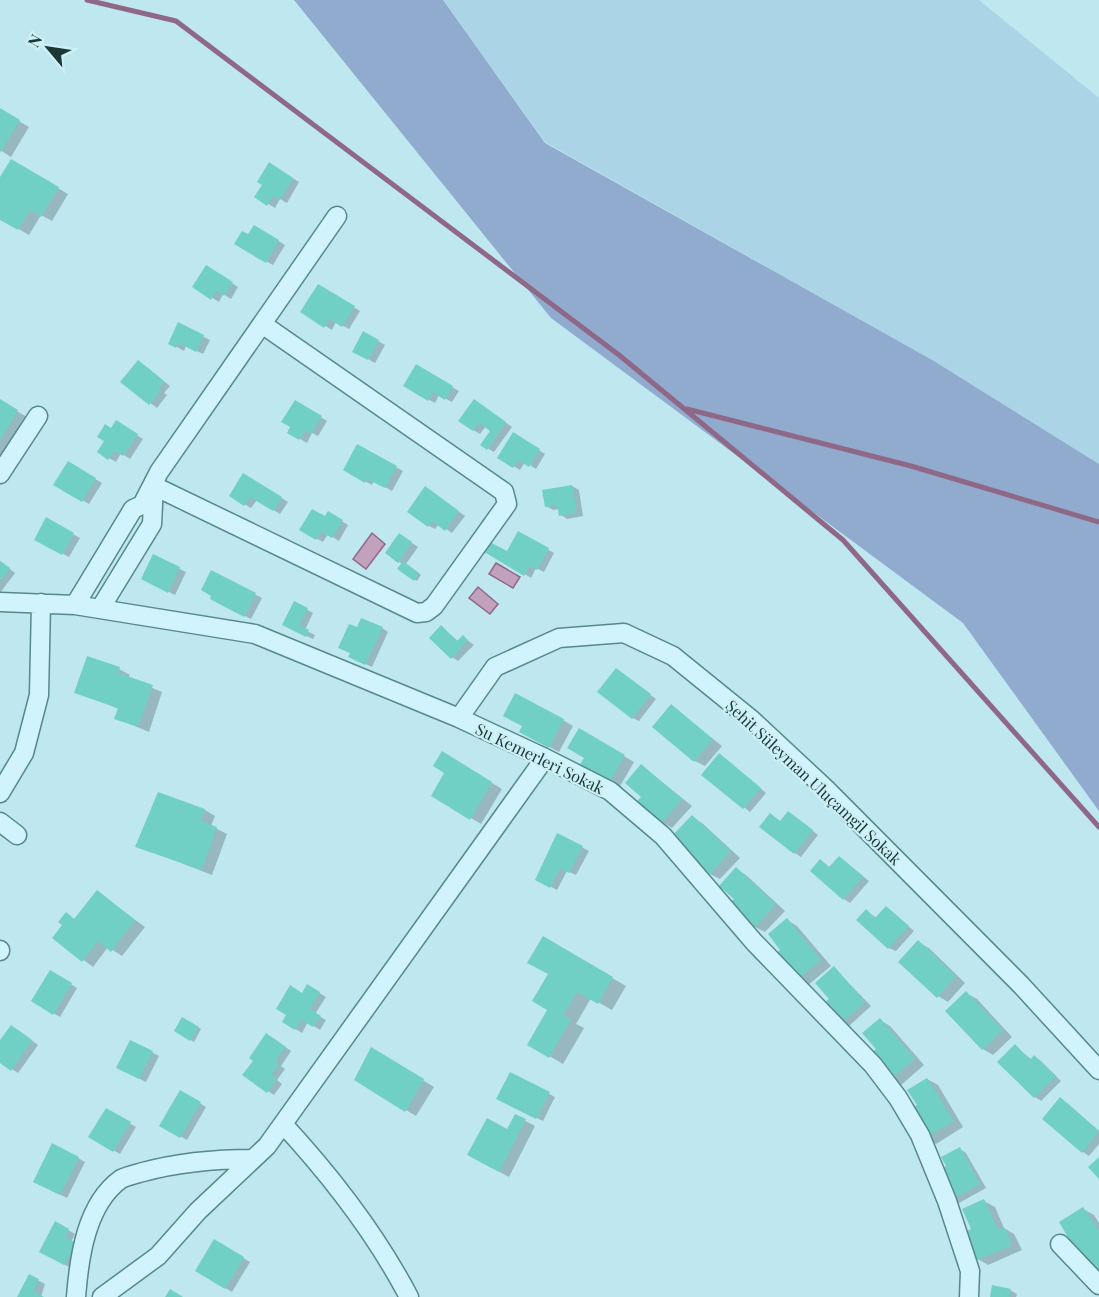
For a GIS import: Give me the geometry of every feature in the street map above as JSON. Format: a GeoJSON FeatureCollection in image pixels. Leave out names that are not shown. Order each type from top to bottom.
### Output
{"type":"FeatureCollection","features":[{"type":"Feature","properties":{"kind":"street"},"geometry":{"type":"LineString","coordinates":[[75,605],[133,509],[142,505],[154,486],[159,472],[337,216]]}},
{"type":"Feature","properties":{"kind":"street"},"geometry":{"type":"LineString","coordinates":[[154,486],[417,613],[426,612],[434,606],[507,504],[504,492],[262,324]]}},
{"type":"Feature","properties":{"kind":"street"},"geometry":{"type":"LineString","coordinates":[[0,474],[38,416]]}},
{"type":"Feature","properties":{"kind":"street"},"geometry":{"type":"LineString","coordinates":[[100,609],[152,524],[154,486]]}},
{"type":"Feature","properties":{"kind":"street","name":"Su Kemerleri Sokak"},"geometry":{"type":"LineString","coordinates":[[0,602],[75,605],[255,634],[459,718],[610,791],[663,836],[754,942],[873,1065],[898,1098],[920,1135],[947,1201],[970,1271],[969,1297]]}},
{"type":"Feature","properties":{"kind":"street"},"geometry":{"type":"LineString","coordinates":[[0,793],[24,753],[39,695],[41,603]]}},
{"type":"Feature","properties":{"kind":"street","name":"Şehit Süleyman Uluçamgil Sokak"},"geometry":{"type":"LineString","coordinates":[[459,718],[495,667],[559,638],[624,633],[673,656],[752,720],[826,789],[1021,985],[1099,1070]]}},
{"type":"Feature","properties":{"kind":"street"},"geometry":{"type":"LineString","coordinates":[[102,1297],[158,1256],[198,1211],[253,1159],[283,1124],[545,758]]}},
{"type":"Feature","properties":{"kind":"street"},"geometry":{"type":"LineString","coordinates":[[0,822],[17,835]]}},
{"type":"Feature","properties":{"kind":"street"},"geometry":{"type":"LineString","coordinates":[[283,1124],[319,1163],[393,1268],[409,1297]]}},
{"type":"Feature","properties":{"kind":"street"},"geometry":{"type":"LineString","coordinates":[[76,1297],[78,1268],[92,1218],[102,1198],[122,1179],[169,1165],[215,1159],[253,1159]]}},
{"type":"Feature","properties":{"kind":"street"},"geometry":{"type":"LineString","coordinates":[[1060,1244],[1099,1286]]}},
{"type":"Feature","properties":{"kind":"shaded area"},"geometry":{"type":"Polygon","coordinates":[[[294,0],[443,0],[545,143],[934,361],[1099,464],[1099,811],[963,623],[551,318],[294,0]]]}},
{"type":"Feature","properties":{"kind":"shaded area"},"geometry":{"type":"Polygon","coordinates":[[[443,0],[979,0],[1099,98],[1099,464],[934,361],[545,142],[443,0]]]}},
{"type":"Feature","properties":{"kind":"shaded area"},"geometry":{"type":"Polygon","coordinates":[[[372,533],[385,544],[366,569],[353,559],[372,533]]]}},
{"type":"Feature","properties":{"kind":"shaded area"},"geometry":{"type":"Polygon","coordinates":[[[496,563],[520,577],[513,588],[489,574],[496,563]]]}},
{"type":"Feature","properties":{"kind":"shaded area"},"geometry":{"type":"Polygon","coordinates":[[[478,587],[498,604],[490,614],[469,598],[478,587]]]}},
{"type":"Feature","properties":{"kind":"building"},"geometry":{"type":"Polygon","coordinates":[[[0,108],[20,120],[0,153],[0,108]]]}},
{"type":"Feature","properties":{"kind":"building"},"geometry":{"type":"Polygon","coordinates":[[[11,159],[59,187],[41,217],[30,210],[18,230],[0,220],[0,177],[11,159]]]}},
{"type":"Feature","properties":{"kind":"building"},"geometry":{"type":"Polygon","coordinates":[[[269,162],[293,178],[280,200],[273,196],[267,206],[254,197],[262,185],[257,182],[269,162]]]}},
{"type":"Feature","properties":{"kind":"building"},"geometry":{"type":"Polygon","coordinates":[[[254,225],[279,240],[266,263],[234,244],[242,231],[248,234],[254,225]]]}},
{"type":"Feature","properties":{"kind":"building"},"geometry":{"type":"Polygon","coordinates":[[[206,265],[233,282],[224,296],[216,291],[211,300],[192,287],[206,265]]]}},
{"type":"Feature","properties":{"kind":"building"},"geometry":{"type":"Polygon","coordinates":[[[318,284],[355,306],[342,327],[329,319],[324,328],[300,312],[318,284]]]}},
{"type":"Feature","properties":{"kind":"building"},"geometry":{"type":"Polygon","coordinates":[[[178,322],[204,335],[196,352],[179,343],[176,348],[168,344],[178,322]]]}},
{"type":"Feature","properties":{"kind":"building"},"geometry":{"type":"Polygon","coordinates":[[[363,331],[379,340],[368,360],[352,352],[363,331]]]}},
{"type":"Feature","properties":{"kind":"building"},"geometry":{"type":"Polygon","coordinates":[[[138,360],[164,381],[159,388],[161,391],[149,405],[120,382],[138,360]]]}},
{"type":"Feature","properties":{"kind":"building"},"geometry":{"type":"Polygon","coordinates":[[[416,364],[453,386],[445,400],[432,392],[428,401],[403,386],[416,364]]]}},
{"type":"Feature","properties":{"kind":"building"},"geometry":{"type":"Polygon","coordinates":[[[0,399],[18,410],[0,440],[0,399]]]}},
{"type":"Feature","properties":{"kind":"building"},"geometry":{"type":"Polygon","coordinates":[[[474,399],[506,422],[487,450],[480,445],[490,431],[479,423],[473,431],[458,421],[474,399]]]}},
{"type":"Feature","properties":{"kind":"building"},"geometry":{"type":"Polygon","coordinates":[[[295,400],[322,416],[311,434],[305,431],[299,440],[287,433],[290,427],[281,422],[295,400]]]}},
{"type":"Feature","properties":{"kind":"building"},"geometry":{"type":"Polygon","coordinates":[[[116,420],[138,434],[123,456],[114,451],[108,460],[97,452],[104,441],[97,437],[105,424],[111,428],[116,420]]]}},
{"type":"Feature","properties":{"kind":"building"},"geometry":{"type":"Polygon","coordinates":[[[513,432],[540,449],[529,467],[518,460],[513,468],[497,458],[513,432]]]}},
{"type":"Feature","properties":{"kind":"building"},"geometry":{"type":"Polygon","coordinates":[[[357,444],[397,466],[385,488],[367,479],[365,483],[343,470],[357,444]]]}},
{"type":"Feature","properties":{"kind":"building"},"geometry":{"type":"Polygon","coordinates":[[[68,461],[96,478],[82,502],[53,485],[68,461]]]}},
{"type":"Feature","properties":{"kind":"building"},"geometry":{"type":"Polygon","coordinates":[[[243,473],[282,497],[273,511],[250,497],[244,506],[229,496],[243,473]]]}},
{"type":"Feature","properties":{"kind":"building"},"geometry":{"type":"Polygon","coordinates":[[[572,485],[577,513],[559,516],[557,505],[545,507],[542,490],[572,485]]]}},
{"type":"Feature","properties":{"kind":"building"},"geometry":{"type":"Polygon","coordinates":[[[425,486],[459,511],[445,531],[432,521],[428,527],[407,512],[425,486]]]}},
{"type":"Feature","properties":{"kind":"building"},"geometry":{"type":"Polygon","coordinates":[[[312,509],[325,516],[328,511],[343,520],[332,538],[321,532],[316,540],[299,530],[312,509]]]}},
{"type":"Feature","properties":{"kind":"building"},"geometry":{"type":"Polygon","coordinates":[[[46,517],[74,533],[62,555],[34,540],[46,517]]]}},
{"type":"Feature","properties":{"kind":"building"},"geometry":{"type":"Polygon","coordinates":[[[518,531],[549,548],[537,570],[529,566],[524,576],[481,550],[486,540],[507,551],[518,531]]]}},
{"type":"Feature","properties":{"kind":"building"},"geometry":{"type":"Polygon","coordinates":[[[399,533],[412,542],[398,563],[385,553],[399,533]]]}},
{"type":"Feature","properties":{"kind":"building"},"geometry":{"type":"Polygon","coordinates":[[[153,554],[180,567],[168,593],[141,579],[153,554]]]}},
{"type":"Feature","properties":{"kind":"building"},"geometry":{"type":"Polygon","coordinates":[[[0,561],[10,568],[0,581],[0,561]]]}},
{"type":"Feature","properties":{"kind":"building"},"geometry":{"type":"Polygon","coordinates":[[[403,561],[419,573],[414,581],[397,569],[403,561]]]}},
{"type":"Feature","properties":{"kind":"building"},"geometry":{"type":"Polygon","coordinates":[[[211,570],[256,593],[244,617],[210,599],[211,596],[201,590],[211,570]]]}},
{"type":"Feature","properties":{"kind":"building"},"geometry":{"type":"Polygon","coordinates":[[[294,601],[308,608],[299,625],[309,630],[306,637],[282,625],[294,601]]]}},
{"type":"Feature","properties":{"kind":"building"},"geometry":{"type":"Polygon","coordinates":[[[361,618],[383,627],[365,665],[348,657],[350,653],[338,648],[349,624],[357,627],[361,618]]]}},
{"type":"Feature","properties":{"kind":"building"},"geometry":{"type":"Polygon","coordinates":[[[441,625],[457,641],[463,635],[468,640],[451,659],[429,638],[441,625]]]}},
{"type":"Feature","properties":{"kind":"building"},"geometry":{"type":"Polygon","coordinates":[[[87,656],[120,667],[118,673],[153,685],[138,727],[114,719],[118,708],[74,693],[87,656]]]}},
{"type":"Feature","properties":{"kind":"building"},"geometry":{"type":"Polygon","coordinates":[[[616,668],[651,694],[632,719],[597,692],[616,668]]]}},
{"type":"Feature","properties":{"kind":"building"},"geometry":{"type":"Polygon","coordinates":[[[515,693],[564,719],[549,748],[519,732],[522,726],[503,716],[515,693]]]}},
{"type":"Feature","properties":{"kind":"building"},"geometry":{"type":"Polygon","coordinates":[[[671,704],[713,739],[694,762],[652,727],[671,704]]]}},
{"type":"Feature","properties":{"kind":"building"},"geometry":{"type":"Polygon","coordinates":[[[579,728],[625,755],[608,784],[579,766],[584,758],[567,748],[579,728]]]}},
{"type":"Feature","properties":{"kind":"building"},"geometry":{"type":"Polygon","coordinates":[[[442,751],[492,782],[470,820],[431,796],[444,773],[433,766],[442,751]]]}},
{"type":"Feature","properties":{"kind":"building"},"geometry":{"type":"Polygon","coordinates":[[[719,753],[761,788],[743,809],[701,775],[719,753]]]}},
{"type":"Feature","properties":{"kind":"building"},"geometry":{"type":"Polygon","coordinates":[[[641,764],[682,799],[661,824],[636,802],[641,797],[625,783],[641,764]]]}},
{"type":"Feature","properties":{"kind":"building"},"geometry":{"type":"Polygon","coordinates":[[[158,792],[205,809],[201,821],[217,827],[202,870],[135,847],[158,792]]]}},
{"type":"Feature","properties":{"kind":"building"},"geometry":{"type":"Polygon","coordinates":[[[788,811],[813,830],[794,854],[759,827],[770,813],[780,821],[788,811]]]}},
{"type":"Feature","properties":{"kind":"building"},"geometry":{"type":"Polygon","coordinates":[[[692,815],[731,851],[709,875],[670,838],[692,815]]]}},
{"type":"Feature","properties":{"kind":"building"},"geometry":{"type":"Polygon","coordinates":[[[557,833],[583,846],[569,873],[560,868],[550,888],[535,880],[557,833]]]}},
{"type":"Feature","properties":{"kind":"building"},"geometry":{"type":"Polygon","coordinates":[[[839,856],[863,876],[843,900],[810,871],[820,859],[829,867],[839,856]]]}},
{"type":"Feature","properties":{"kind":"building"},"geometry":{"type":"Polygon","coordinates":[[[736,867],[776,904],[754,928],[728,904],[734,899],[719,886],[736,867]]]}},
{"type":"Feature","properties":{"kind":"building"},"geometry":{"type":"Polygon","coordinates":[[[97,890],[135,920],[111,952],[98,941],[82,962],[52,938],[62,925],[58,922],[66,912],[74,919],[97,890]]]}},
{"type":"Feature","properties":{"kind":"building"},"geometry":{"type":"Polygon","coordinates":[[[886,906],[909,926],[888,949],[856,920],[866,909],[875,918],[886,906]]]}},
{"type":"Feature","properties":{"kind":"building"},"geometry":{"type":"Polygon","coordinates":[[[787,918],[821,960],[796,981],[774,955],[780,950],[768,934],[787,918]]]}},
{"type":"Feature","properties":{"kind":"building"},"geometry":{"type":"Polygon","coordinates":[[[543,936],[613,977],[598,1004],[577,992],[563,1015],[571,1019],[549,1058],[527,1045],[547,1010],[532,1001],[548,974],[527,963],[543,936]]]}},
{"type":"Feature","properties":{"kind":"building"},"geometry":{"type":"Polygon","coordinates":[[[918,940],[956,976],[937,998],[898,962],[918,940]]]}},
{"type":"Feature","properties":{"kind":"building"},"geometry":{"type":"Polygon","coordinates":[[[834,966],[865,1002],[841,1023],[824,1003],[829,999],[815,983],[834,966]]]}},
{"type":"Feature","properties":{"kind":"building"},"geometry":{"type":"Polygon","coordinates":[[[50,970],[72,983],[53,1015],[31,1001],[50,970]]]}},
{"type":"Feature","properties":{"kind":"building"},"geometry":{"type":"Polygon","coordinates":[[[307,984],[320,992],[310,1009],[321,1016],[313,1027],[301,1020],[295,1030],[282,1022],[286,1015],[276,1009],[290,985],[302,993],[307,984]]]}},
{"type":"Feature","properties":{"kind":"building"},"geometry":{"type":"Polygon","coordinates":[[[966,991],[1003,1030],[982,1050],[945,1011],[966,991]]]}},
{"type":"Feature","properties":{"kind":"building"},"geometry":{"type":"Polygon","coordinates":[[[182,1017],[199,1027],[190,1041],[174,1031],[182,1017]]]}},
{"type":"Feature","properties":{"kind":"building"},"geometry":{"type":"Polygon","coordinates":[[[880,1018],[915,1059],[890,1080],[868,1056],[876,1049],[862,1033],[880,1018]]]}},
{"type":"Feature","properties":{"kind":"building"},"geometry":{"type":"Polygon","coordinates":[[[11,1025],[32,1040],[11,1071],[0,1063],[0,1040],[11,1025]]]}},
{"type":"Feature","properties":{"kind":"building"},"geometry":{"type":"Polygon","coordinates":[[[266,1033],[286,1047],[275,1061],[279,1064],[271,1075],[277,1079],[267,1093],[242,1075],[253,1061],[249,1058],[266,1033]]]}},
{"type":"Feature","properties":{"kind":"building"},"geometry":{"type":"Polygon","coordinates":[[[130,1040],[153,1051],[139,1079],[116,1068],[130,1040]]]}},
{"type":"Feature","properties":{"kind":"building"},"geometry":{"type":"Polygon","coordinates":[[[1015,1044],[1030,1060],[1034,1055],[1056,1076],[1034,1098],[997,1062],[1015,1044]]]}},
{"type":"Feature","properties":{"kind":"building"},"geometry":{"type":"Polygon","coordinates":[[[371,1047],[424,1079],[405,1112],[354,1080],[371,1047]]]}},
{"type":"Feature","properties":{"kind":"building"},"geometry":{"type":"Polygon","coordinates":[[[510,1072],[550,1092],[536,1119],[496,1099],[510,1072]]]}},
{"type":"Feature","properties":{"kind":"building"},"geometry":{"type":"Polygon","coordinates":[[[927,1078],[954,1121],[924,1139],[907,1111],[917,1105],[907,1090],[927,1078]]]}},
{"type":"Feature","properties":{"kind":"building"},"geometry":{"type":"Polygon","coordinates":[[[180,1090],[201,1102],[180,1138],[159,1126],[180,1090]]]}},
{"type":"Feature","properties":{"kind":"building"},"geometry":{"type":"Polygon","coordinates":[[[1060,1097],[1099,1131],[1082,1153],[1042,1119],[1060,1097]]]}},
{"type":"Feature","properties":{"kind":"building"},"geometry":{"type":"Polygon","coordinates":[[[106,1108],[131,1122],[113,1152],[88,1137],[106,1108]]]}},
{"type":"Feature","properties":{"kind":"building"},"geometry":{"type":"Polygon","coordinates":[[[515,1114],[526,1119],[499,1172],[467,1155],[487,1118],[507,1129],[515,1114]]]}},
{"type":"Feature","properties":{"kind":"building"},"geometry":{"type":"Polygon","coordinates":[[[52,1143],[79,1157],[60,1195],[33,1182],[52,1143]]]}},
{"type":"Feature","properties":{"kind":"building"},"geometry":{"type":"Polygon","coordinates":[[[960,1147],[980,1184],[952,1200],[936,1172],[946,1166],[941,1157],[960,1147]]]}},
{"type":"Feature","properties":{"kind":"building"},"geometry":{"type":"Polygon","coordinates":[[[1099,1157],[1099,1179],[1088,1167],[1099,1157]]]}},
{"type":"Feature","properties":{"kind":"building"},"geometry":{"type":"Polygon","coordinates":[[[984,1199],[998,1230],[1004,1227],[1012,1245],[977,1260],[964,1232],[971,1229],[962,1209],[984,1199]]]}},
{"type":"Feature","properties":{"kind":"building"},"geometry":{"type":"Polygon","coordinates":[[[1083,1207],[1099,1231],[1099,1272],[1091,1277],[1059,1222],[1083,1207]]]}},
{"type":"Feature","properties":{"kind":"building"},"geometry":{"type":"Polygon","coordinates":[[[55,1221],[69,1229],[65,1237],[76,1243],[64,1265],[39,1252],[55,1221]]]}},
{"type":"Feature","properties":{"kind":"building"},"geometry":{"type":"Polygon","coordinates":[[[214,1239],[244,1257],[225,1289],[195,1271],[214,1239]]]}},
{"type":"Feature","properties":{"kind":"building"},"geometry":{"type":"Polygon","coordinates":[[[29,1274],[39,1279],[33,1291],[44,1297],[17,1297],[29,1274]]]}},
{"type":"Feature","properties":{"kind":"building"},"geometry":{"type":"Polygon","coordinates":[[[992,1285],[1011,1289],[1009,1297],[990,1297],[992,1285]]]}},
{"type":"Feature","properties":{"kind":"building"},"geometry":{"type":"Polygon","coordinates":[[[170,1289],[183,1297],[165,1297],[170,1289]]]}},
{"type":"Feature","properties":{"kind":"waterway"},"geometry":{"type":"LineString","coordinates":[[87,0],[176,21],[619,355],[843,540],[1099,827]]}},
{"type":"Feature","properties":{"kind":"waterway"},"geometry":{"type":"LineString","coordinates":[[687,409],[911,466],[1099,522]]}}]}
